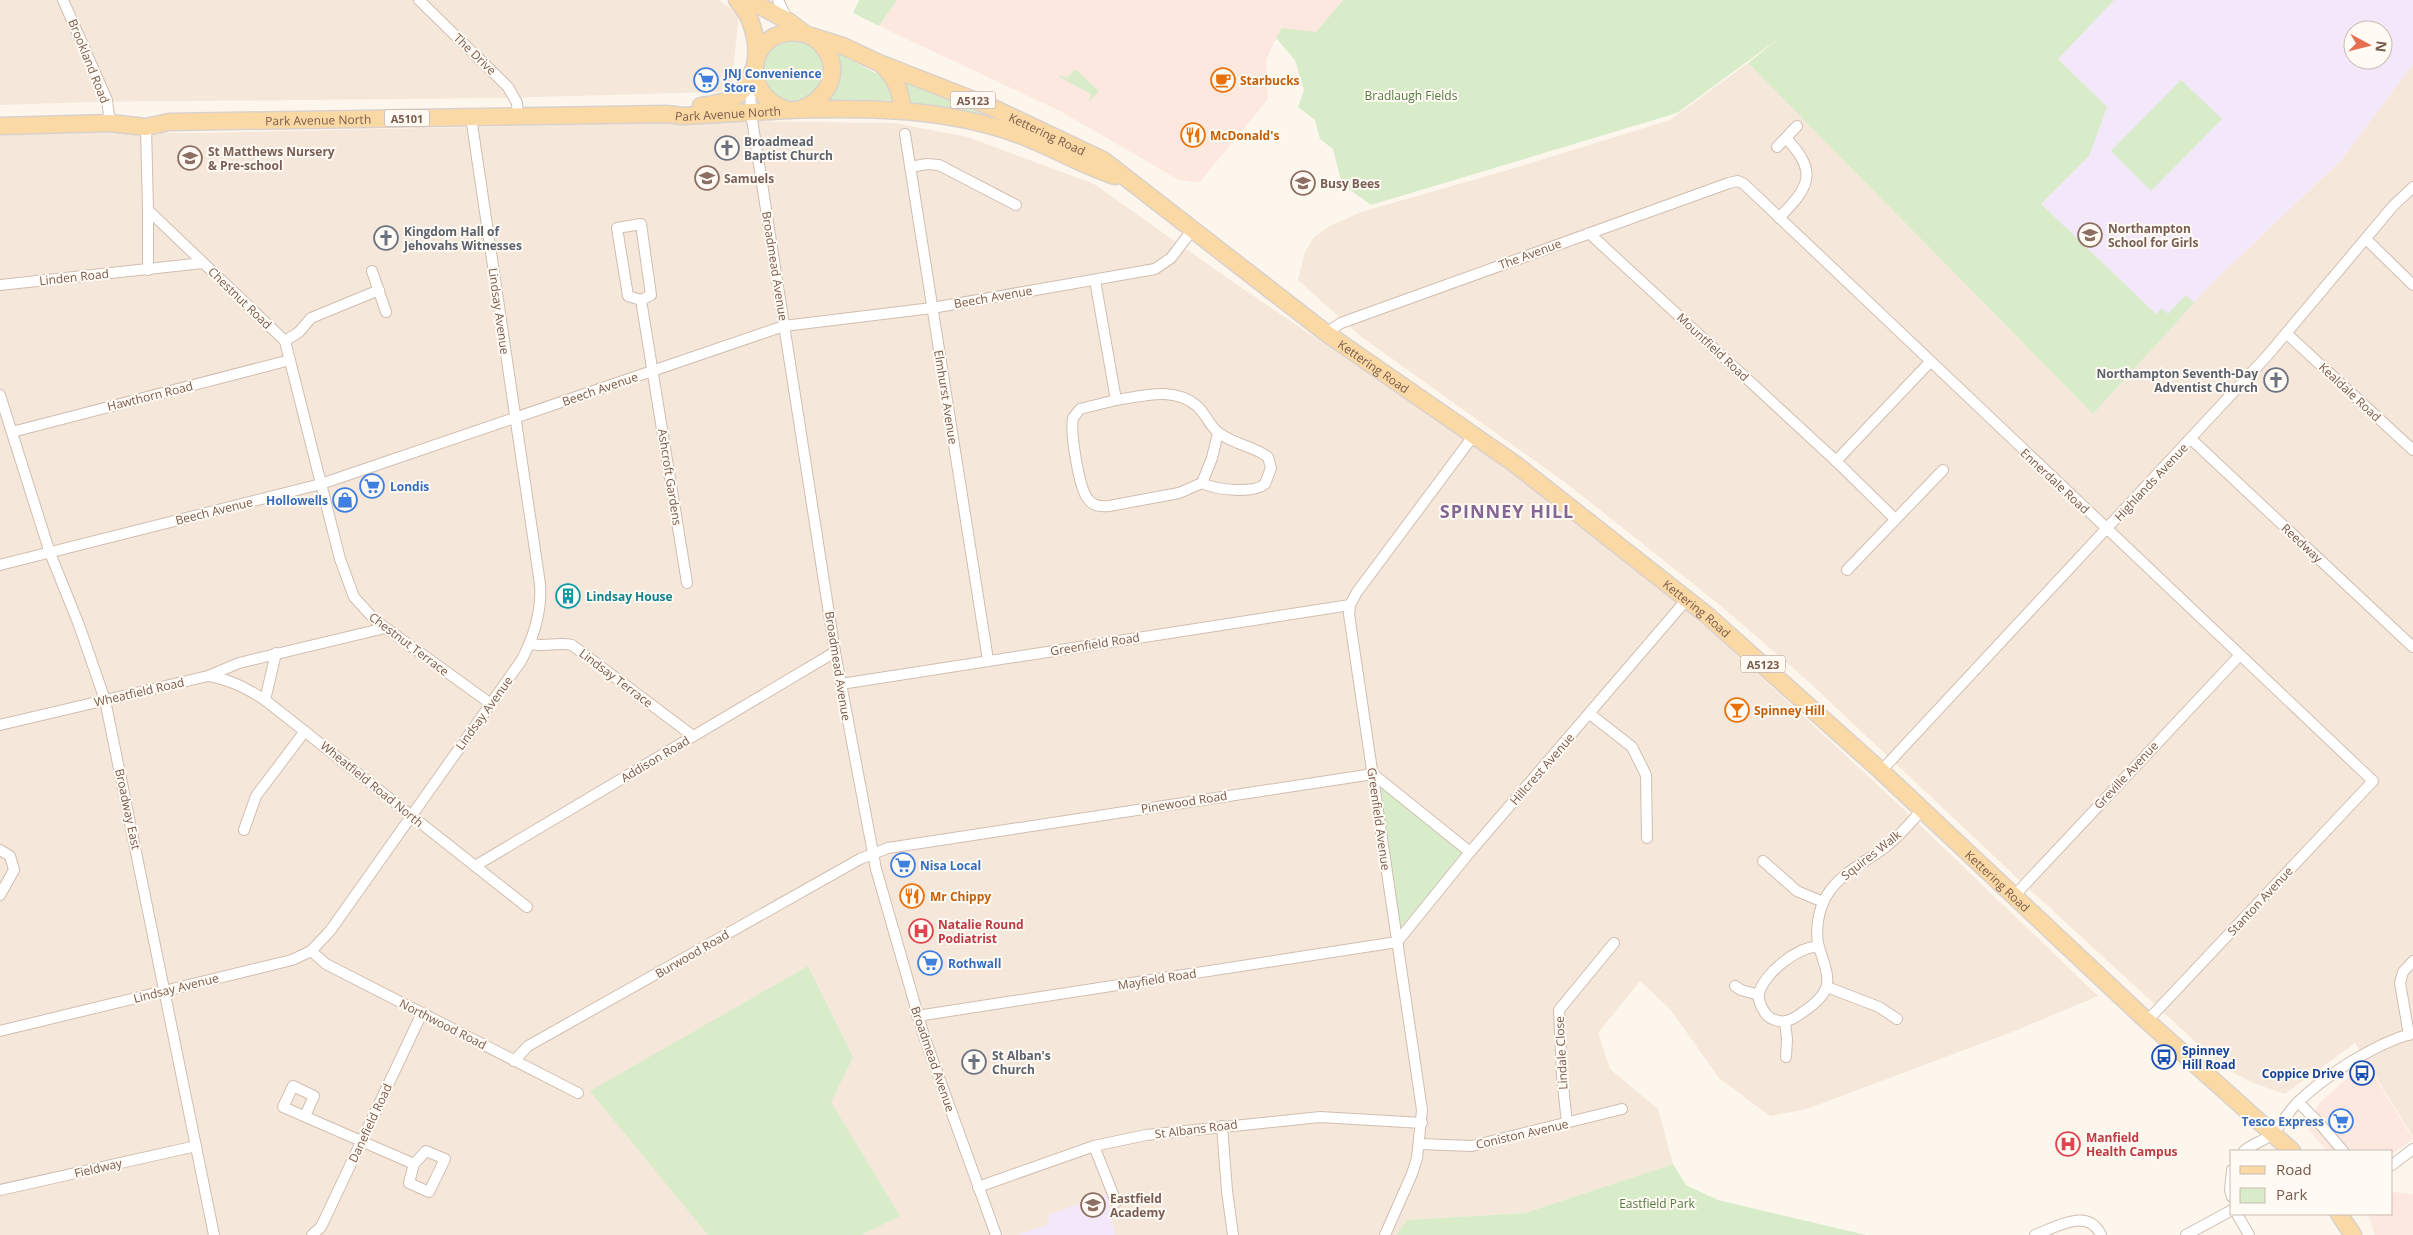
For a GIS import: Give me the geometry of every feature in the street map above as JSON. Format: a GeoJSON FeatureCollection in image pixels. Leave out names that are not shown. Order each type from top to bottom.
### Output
{"type":"FeatureCollection","features":[{"type":"Feature","properties":{"kind":"main road"},"geometry":{"type":"LineString","coordinates":[[737,0],[748,17],[756,82],[760,92],[777,107],[794,109],[813,104],[821,98],[832,76],[829,56],[818,41],[808,35],[791,32],[771,39],[754,63]]}},
{"type":"Feature","properties":{"kind":"main road","name":"Kettering Road"},"geometry":{"type":"LineString","coordinates":[[758,2],[808,35],[843,46],[879,63],[989,106],[1071,143],[1103,160],[1326,333],[1474,435],[1688,598],[1880,770],[2147,1022],[2291,1150]]}},
{"type":"Feature","properties":{"kind":"main road","name":"Park Avenue North"},"geometry":{"type":"LineString","coordinates":[[668,114],[681,109],[733,100],[754,63]]}},
{"type":"Feature","properties":{"kind":"main road","name":"Kettering Road"},"geometry":{"type":"LineString","coordinates":[[879,63],[896,83],[902,99],[902,110]]}},
{"type":"Feature","properties":{"kind":"main road","name":"Park Avenue North"},"geometry":{"type":"LineString","coordinates":[[0,126],[110,123],[146,127],[169,122],[668,114],[683,116],[794,109]]}},
{"type":"Feature","properties":{"kind":"main road","name":"Kettering Road"},"geometry":{"type":"LineString","coordinates":[[794,109],[902,110],[979,122],[1018,134],[1103,172],[1127,179]]}},
{"type":"Feature","properties":{"kind":"main road"},"geometry":{"type":"LineString","coordinates":[[2340,1215],[2353,1235]]}},
{"type":"Feature","properties":{"kind":"street","name":"Brookland Road"},"geometry":{"type":"LineString","coordinates":[[63,0],[107,100],[110,123]]}},
{"type":"Feature","properties":{"kind":"street","name":"The Drive"},"geometry":{"type":"LineString","coordinates":[[419,0],[508,87],[517,103],[518,116]]}},
{"type":"Feature","properties":{"kind":"street"},"geometry":{"type":"LineString","coordinates":[[778,0],[788,22]]}},
{"type":"Feature","properties":{"kind":"street","name":"Broadmead Avenue"},"geometry":{"type":"LineString","coordinates":[[758,2],[751,113],[835,652],[873,852],[888,916],[917,1016],[996,1235]]}},
{"type":"Feature","properties":{"kind":"street","name":"Lindsay Avenue"},"geometry":{"type":"LineString","coordinates":[[0,1031],[292,960],[311,951],[330,931],[522,661],[530,644],[541,596],[472,117]]}},
{"type":"Feature","properties":{"kind":"street"},"geometry":{"type":"LineString","coordinates":[[1777,147],[1797,126]]}},
{"type":"Feature","properties":{"kind":"street"},"geometry":{"type":"LineString","coordinates":[[146,127],[148,270]]}},
{"type":"Feature","properties":{"kind":"street","name":"Elmhurst Avenue"},"geometry":{"type":"LineString","coordinates":[[905,134],[988,660]]}},
{"type":"Feature","properties":{"kind":"street"},"geometry":{"type":"LineString","coordinates":[[1779,218],[1800,196],[1806,180],[1804,163],[1786,138]]}},
{"type":"Feature","properties":{"kind":"street"},"geometry":{"type":"LineString","coordinates":[[910,167],[927,164],[939,165],[1016,205]]}},
{"type":"Feature","properties":{"kind":"street","name":"Ennerdale Road"},"geometry":{"type":"LineString","coordinates":[[1738,181],[1744,184],[2373,781]]}},
{"type":"Feature","properties":{"kind":"street","name":"The Avenue"},"geometry":{"type":"LineString","coordinates":[[1326,333],[1340,323],[1738,181]]}},
{"type":"Feature","properties":{"kind":"street","name":"Highlands Avenue"},"geometry":{"type":"LineString","coordinates":[[1880,770],[2107,530],[2287,334],[2393,206],[2413,187]]}},
{"type":"Feature","properties":{"kind":"street","name":"Chestnut Road"},"geometry":{"type":"LineString","coordinates":[[148,210],[285,341]]}},
{"type":"Feature","properties":{"kind":"street"},"geometry":{"type":"LineString","coordinates":[[641,224],[651,295],[641,300],[628,296],[617,228],[641,224]]}},
{"type":"Feature","properties":{"kind":"street","name":"Beech Avenue"},"geometry":{"type":"LineString","coordinates":[[0,565],[321,484],[784,326],[932,308],[1155,269],[1171,258],[1193,228]]}},
{"type":"Feature","properties":{"kind":"street","name":"Mountfield Road"},"geometry":{"type":"LineString","coordinates":[[1589,233],[1836,461],[1895,519]]}},
{"type":"Feature","properties":{"kind":"street"},"geometry":{"type":"LineString","coordinates":[[2366,239],[2413,285]]}},
{"type":"Feature","properties":{"kind":"street","name":"Linden Road"},"geometry":{"type":"LineString","coordinates":[[0,285],[203,263]]}},
{"type":"Feature","properties":{"kind":"street"},"geometry":{"type":"LineString","coordinates":[[372,271],[386,312]]}},
{"type":"Feature","properties":{"kind":"street"},"geometry":{"type":"LineString","coordinates":[[1095,280],[1116,400]]}},
{"type":"Feature","properties":{"kind":"street"},"geometry":{"type":"LineString","coordinates":[[321,484],[285,341],[300,332],[311,318],[379,290]]}},
{"type":"Feature","properties":{"kind":"street","name":"Ashcroft Gardens"},"geometry":{"type":"LineString","coordinates":[[641,300],[687,583]]}},
{"type":"Feature","properties":{"kind":"street","name":"Kealdale Road"},"geometry":{"type":"LineString","coordinates":[[2287,334],[2413,450]]}},
{"type":"Feature","properties":{"kind":"street","name":"Hawthorn Road"},"geometry":{"type":"LineString","coordinates":[[12,432],[290,360]]}},
{"type":"Feature","properties":{"kind":"street"},"geometry":{"type":"LineString","coordinates":[[1836,461],[1930,362]]}},
{"type":"Feature","properties":{"kind":"street"},"geometry":{"type":"LineString","coordinates":[[1202,483],[1218,490],[1255,489],[1265,484],[1269,476],[1271,468],[1268,456],[1218,433],[1197,406],[1178,396],[1157,394],[1116,400],[1080,408],[1073,418],[1082,488],[1088,500],[1096,506],[1109,506],[1179,493],[1202,483],[1212,458],[1218,433]]}},
{"type":"Feature","properties":{"kind":"street","name":"Broadway East"},"geometry":{"type":"LineString","coordinates":[[0,395],[50,553],[79,624],[105,700],[214,1235]]}},
{"type":"Feature","properties":{"kind":"street"},"geometry":{"type":"LineString","coordinates":[[1350,605],[1357,592],[1474,435]]}},
{"type":"Feature","properties":{"kind":"street","name":"Reedway"},"geometry":{"type":"LineString","coordinates":[[2191,439],[2413,647]]}},
{"type":"Feature","properties":{"kind":"street"},"geometry":{"type":"LineString","coordinates":[[1847,570],[1943,470]]}},
{"type":"Feature","properties":{"kind":"street","name":"Chestnut Terrace"},"geometry":{"type":"LineString","coordinates":[[321,484],[349,589],[362,608],[385,628],[490,704]]}},
{"type":"Feature","properties":{"kind":"street","name":"Hillcrest Avenue"},"geometry":{"type":"LineString","coordinates":[[1398,942],[1470,852],[1688,598]]}},
{"type":"Feature","properties":{"kind":"street","name":"Greenfield Road"},"geometry":{"type":"LineString","coordinates":[[841,684],[1350,605]]}},
{"type":"Feature","properties":{"kind":"street","name":"Greenfield Avenue"},"geometry":{"type":"LineString","coordinates":[[1350,605],[1349,622],[1419,1085],[1422,1124],[1420,1144],[1412,1174],[1385,1235]]}},
{"type":"Feature","properties":{"kind":"street","name":"Wheatfield Road"},"geometry":{"type":"LineString","coordinates":[[0,725],[208,676],[239,663],[385,628]]}},
{"type":"Feature","properties":{"kind":"street","name":"Lindsay Terrace"},"geometry":{"type":"LineString","coordinates":[[530,644],[543,647],[572,644],[693,736]]}},
{"type":"Feature","properties":{"kind":"street","name":"Addison Road"},"geometry":{"type":"LineString","coordinates":[[475,866],[835,652]]}},
{"type":"Feature","properties":{"kind":"street"},"geometry":{"type":"LineString","coordinates":[[265,700],[276,653]]}},
{"type":"Feature","properties":{"kind":"street","name":"Greville Avenue"},"geometry":{"type":"LineString","coordinates":[[2014,896],[2240,655]]}},
{"type":"Feature","properties":{"kind":"street","name":"Wheatfield Road North"},"geometry":{"type":"LineString","coordinates":[[208,676],[244,686],[265,700],[527,907]]}},
{"type":"Feature","properties":{"kind":"street"},"geometry":{"type":"LineString","coordinates":[[1590,714],[1632,747],[1646,775],[1647,838]]}},
{"type":"Feature","properties":{"kind":"street"},"geometry":{"type":"LineString","coordinates":[[244,830],[256,796],[305,731]]}},
{"type":"Feature","properties":{"kind":"street"},"geometry":{"type":"LineString","coordinates":[[1372,774],[1470,852]]}},
{"type":"Feature","properties":{"kind":"street","name":"Pinewood Road"},"geometry":{"type":"LineString","coordinates":[[873,852],[888,848],[1372,774]]}},
{"type":"Feature","properties":{"kind":"street","name":"Stanton Avenue"},"geometry":{"type":"LineString","coordinates":[[2147,1022],[2373,781]]}},
{"type":"Feature","properties":{"kind":"street","name":"Squires Walk"},"geometry":{"type":"LineString","coordinates":[[1827,987],[1826,963],[1818,947],[1818,927],[1823,902],[1838,881],[1885,847],[1922,810]]}},
{"type":"Feature","properties":{"kind":"street"},"geometry":{"type":"LineString","coordinates":[[0,850],[10,856],[14,870],[0,895]]}},
{"type":"Feature","properties":{"kind":"street","name":"Burwood Road"},"geometry":{"type":"LineString","coordinates":[[514,1061],[528,1046],[873,852]]}},
{"type":"Feature","properties":{"kind":"street"},"geometry":{"type":"LineString","coordinates":[[1762,861],[1797,891],[1823,902]]}},
{"type":"Feature","properties":{"kind":"street","name":"Mayfield Road"},"geometry":{"type":"LineString","coordinates":[[917,1016],[1398,942]]}},
{"type":"Feature","properties":{"kind":"street","name":"Lindale Close"},"geometry":{"type":"LineString","coordinates":[[1567,1123],[1562,1076],[1559,1010],[1614,943]]}},
{"type":"Feature","properties":{"kind":"street"},"geometry":{"type":"LineString","coordinates":[[1818,947],[1809,947],[1786,959],[1762,985],[1758,995],[1762,1007],[1769,1017],[1785,1022],[1806,1010],[1827,987],[1879,1008],[1897,1018]]}},
{"type":"Feature","properties":{"kind":"street","name":"Northwood Road"},"geometry":{"type":"LineString","coordinates":[[311,951],[326,964],[578,1093]]}},
{"type":"Feature","properties":{"kind":"street"},"geometry":{"type":"LineString","coordinates":[[2245,1150],[2250,1145],[2273,1134],[2298,1102],[2345,1066],[2411,1034],[2400,983],[2403,972],[2413,961]]}},
{"type":"Feature","properties":{"kind":"street"},"geometry":{"type":"LineString","coordinates":[[1735,986],[1741,990],[1758,995]]}},
{"type":"Feature","properties":{"kind":"street","name":"Danefield Road"},"geometry":{"type":"LineString","coordinates":[[316,1234],[422,1013]]}},
{"type":"Feature","properties":{"kind":"street"},"geometry":{"type":"LineString","coordinates":[[1785,1022],[1786,1057]]}},
{"type":"Feature","properties":{"kind":"street"},"geometry":{"type":"LineString","coordinates":[[2298,1102],[2342,1150]]}},
{"type":"Feature","properties":{"kind":"street","name":"Coniston Avenue"},"geometry":{"type":"LineString","coordinates":[[1420,1144],[1453,1147],[1472,1146],[1622,1109]]}},
{"type":"Feature","properties":{"kind":"street"},"geometry":{"type":"LineString","coordinates":[[306,1116],[414,1164]]}},
{"type":"Feature","properties":{"kind":"street","name":"St Albans Road"},"geometry":{"type":"LineString","coordinates":[[978,1187],[1094,1146],[1146,1135],[1320,1117],[1422,1124]]}},
{"type":"Feature","properties":{"kind":"street"},"geometry":{"type":"LineString","coordinates":[[1222,1126],[1227,1191],[1233,1235]]}},
{"type":"Feature","properties":{"kind":"street","name":"Fieldway"},"geometry":{"type":"LineString","coordinates":[[0,1190],[196,1146]]}},
{"type":"Feature","properties":{"kind":"street"},"geometry":{"type":"LineString","coordinates":[[1094,1146],[1116,1202]]}},
{"type":"Feature","properties":{"kind":"street"},"geometry":{"type":"LineString","coordinates":[[2393,1164],[2413,1150]]}},
{"type":"Feature","properties":{"kind":"street"},"geometry":{"type":"LineString","coordinates":[[2186,1235],[2230,1211]]}},
{"type":"Feature","properties":{"kind":"street"},"geometry":{"type":"LineString","coordinates":[[2238,1215],[2250,1235]]}},
{"type":"Feature","properties":{"kind":"street"},"geometry":{"type":"LineString","coordinates":[[2036,1235],[2071,1221],[2086,1220],[2098,1228],[2100,1235]]}},
{"type":"Feature","properties":{"kind":"shaded area"},"geometry":{"type":"Polygon","coordinates":[[[0,0],[718,0],[739,13],[732,81],[721,92],[497,98],[92,102],[0,105],[0,0]]]}},
{"type":"Feature","properties":{"kind":"shaded area"},"geometry":{"type":"Polygon","coordinates":[[[897,0],[1343,0],[1316,32],[1276,38],[1266,60],[1268,99],[1199,183],[1179,180],[1062,112],[879,26],[897,0]]]}},
{"type":"Feature","properties":{"kind":"shaded area","name":"Northampton School for Girls"},"geometry":{"type":"Polygon","coordinates":[[[1832,0],[2413,0],[2413,64],[2342,159],[2209,286],[2093,414],[1832,0]]]}},
{"type":"Feature","properties":{"kind":"shaded area"},"geometry":{"type":"Polygon","coordinates":[[[1748,63],[2093,414],[2209,286],[2342,159],[2413,64],[2413,1137],[2355,1043],[2285,1094],[2253,1083],[2223,1067],[2015,876],[1811,684],[1720,605],[1566,483],[1359,335],[1298,280],[1305,252],[1314,237],[1330,226],[1361,212],[1508,170],[1670,120],[1748,63]]]}},
{"type":"Feature","properties":{"kind":"shaded area"},"geometry":{"type":"Polygon","coordinates":[[[742,121],[894,123],[968,137],[1094,184],[1233,282],[1507,467],[1697,618],[1895,801],[2098,996],[2012,1032],[1807,1109],[1770,1116],[1719,1078],[1670,1009],[1640,981],[1598,1033],[1610,1069],[1658,1109],[1673,1164],[1525,1213],[1407,1220],[1396,1235],[0,1235],[0,133],[199,133],[742,121]]]}},
{"type":"Feature","properties":{"kind":"shaded area"},"geometry":{"type":"Polygon","coordinates":[[[2369,1067],[2413,1139],[2393,1153],[2393,1150],[2326,1150],[2308,1129],[2319,1103],[2350,1076],[2369,1067]]]}},
{"type":"Feature","properties":{"kind":"shaded area"},"geometry":{"type":"Polygon","coordinates":[[[2393,1192],[2413,1194],[2413,1235],[2375,1235],[2368,1215],[2393,1215],[2393,1192]]]}},
{"type":"Feature","properties":{"kind":"shaded area","name":"Eastfield Academy"},"geometry":{"type":"Polygon","coordinates":[[[1107,1194],[1115,1235],[1016,1235],[1049,1224],[1048,1215],[1107,1194]]]}},
{"type":"Feature","properties":{"kind":"green space"},"geometry":{"type":"Polygon","coordinates":[[[859,0],[897,0],[879,26],[853,13],[859,0]]]}},
{"type":"Feature","properties":{"kind":"green space","name":"Bradlaugh Fields"},"geometry":{"type":"Polygon","coordinates":[[[1343,0],[2114,0],[2058,59],[2107,107],[2089,156],[2041,204],[2156,314],[2162,308],[2168,314],[2186,295],[2194,303],[2093,414],[1748,63],[1782,36],[1677,113],[1371,205],[1342,184],[1333,149],[1320,139],[1315,120],[1298,107],[1304,90],[1295,60],[1276,38],[1282,28],[1316,32],[1343,0]]]}},
{"type":"Feature","properties":{"kind":"green space"},"geometry":{"type":"Polygon","coordinates":[[[793,39],[810,44],[815,48],[819,53],[824,70],[819,87],[815,92],[810,96],[793,101],[776,96],[771,92],[767,87],[762,70],[767,53],[771,48],[776,44],[793,39]]]}},
{"type":"Feature","properties":{"kind":"green space"},"geometry":{"type":"Polygon","coordinates":[[[838,53],[888,80],[895,100],[826,101],[835,55],[838,53]]]}},
{"type":"Feature","properties":{"kind":"green space"},"geometry":{"type":"Polygon","coordinates":[[[1075,69],[1099,91],[1089,102],[1091,94],[1059,77],[1060,75],[1067,78],[1075,69]]]}},
{"type":"Feature","properties":{"kind":"green space"},"geometry":{"type":"Polygon","coordinates":[[[901,80],[990,112],[987,118],[907,102],[901,80]]]}},
{"type":"Feature","properties":{"kind":"green space"},"geometry":{"type":"Polygon","coordinates":[[[2181,80],[2222,119],[2151,191],[2111,151],[2181,80]]]}},
{"type":"Feature","properties":{"kind":"green space"},"geometry":{"type":"Polygon","coordinates":[[[1373,774],[1470,852],[1397,942],[1373,774]]]}},
{"type":"Feature","properties":{"kind":"green space"},"geometry":{"type":"Polygon","coordinates":[[[808,966],[853,1057],[831,1102],[900,1216],[861,1235],[708,1235],[590,1091],[808,966]]]}},
{"type":"Feature","properties":{"kind":"green space","name":"Eastfield Park"},"geometry":{"type":"Polygon","coordinates":[[[1673,1164],[1686,1185],[1718,1200],[1866,1235],[1396,1235],[1407,1220],[1525,1213],[1673,1164]]]}},
{"type":"Feature","properties":{"kind":"place","name":"JNJ Convenience Store"},"geometry":{"type":"Point","coordinates":[706,80]}},
{"type":"Feature","properties":{"kind":"place","name":"Starbucks"},"geometry":{"type":"Point","coordinates":[1223,80]}},
{"type":"Feature","properties":{"kind":"place","name":"McDonald's"},"geometry":{"type":"Point","coordinates":[1193,135]}},
{"type":"Feature","properties":{"kind":"place","name":"Broadmead Baptist Church"},"geometry":{"type":"Point","coordinates":[727,148]}},
{"type":"Feature","properties":{"kind":"place","name":"St Matthews Nursery & Pre-school"},"geometry":{"type":"Point","coordinates":[190,158]}},
{"type":"Feature","properties":{"kind":"place","name":"Samuels"},"geometry":{"type":"Point","coordinates":[707,178]}},
{"type":"Feature","properties":{"kind":"place","name":"Busy Bees"},"geometry":{"type":"Point","coordinates":[1303,183]}},
{"type":"Feature","properties":{"kind":"place","name":"Northampton School for Girls"},"geometry":{"type":"Point","coordinates":[2090,235]}},
{"type":"Feature","properties":{"kind":"place","name":"Kingdom Hall of Jehovahs Witnesses"},"geometry":{"type":"Point","coordinates":[386,238]}},
{"type":"Feature","properties":{"kind":"place","name":"Northampton Seventh-Day Adventist Church"},"geometry":{"type":"Point","coordinates":[2276,380]}},
{"type":"Feature","properties":{"kind":"place","name":"Londis"},"geometry":{"type":"Point","coordinates":[372,486]}},
{"type":"Feature","properties":{"kind":"place","name":"Hollowells"},"geometry":{"type":"Point","coordinates":[345,500]}},
{"type":"Feature","properties":{"kind":"place","name":"Lindsay House"},"geometry":{"type":"Point","coordinates":[568,596]}},
{"type":"Feature","properties":{"kind":"place","name":"Spinney Hill"},"geometry":{"type":"Point","coordinates":[1737,710]}},
{"type":"Feature","properties":{"kind":"place","name":"Nisa Local"},"geometry":{"type":"Point","coordinates":[903,865]}},
{"type":"Feature","properties":{"kind":"place","name":"Mr Chippy"},"geometry":{"type":"Point","coordinates":[912,896]}},
{"type":"Feature","properties":{"kind":"place","name":"Natalie Round Podiatrist"},"geometry":{"type":"Point","coordinates":[921,931]}},
{"type":"Feature","properties":{"kind":"place","name":"Rothwall"},"geometry":{"type":"Point","coordinates":[930,963]}},
{"type":"Feature","properties":{"kind":"place","name":"Spinney Hill Road"},"geometry":{"type":"Point","coordinates":[2164,1057]}},
{"type":"Feature","properties":{"kind":"place","name":"St Alban's Church"},"geometry":{"type":"Point","coordinates":[974,1062]}},
{"type":"Feature","properties":{"kind":"place","name":"Coppice Drive"},"geometry":{"type":"Point","coordinates":[2362,1073]}},
{"type":"Feature","properties":{"kind":"place","name":"Tesco Express"},"geometry":{"type":"Point","coordinates":[2341,1121]}},
{"type":"Feature","properties":{"kind":"place","name":"Manfield Health Campus"},"geometry":{"type":"Point","coordinates":[2068,1144]}},
{"type":"Feature","properties":{"kind":"place","name":"Eastfield Academy"},"geometry":{"type":"Point","coordinates":[1093,1205]}},
{"type":"Feature","properties":{"kind":"district","name":"SPINNEY HILL"},"geometry":{"type":"Point","coordinates":[1507,511]}}]}
